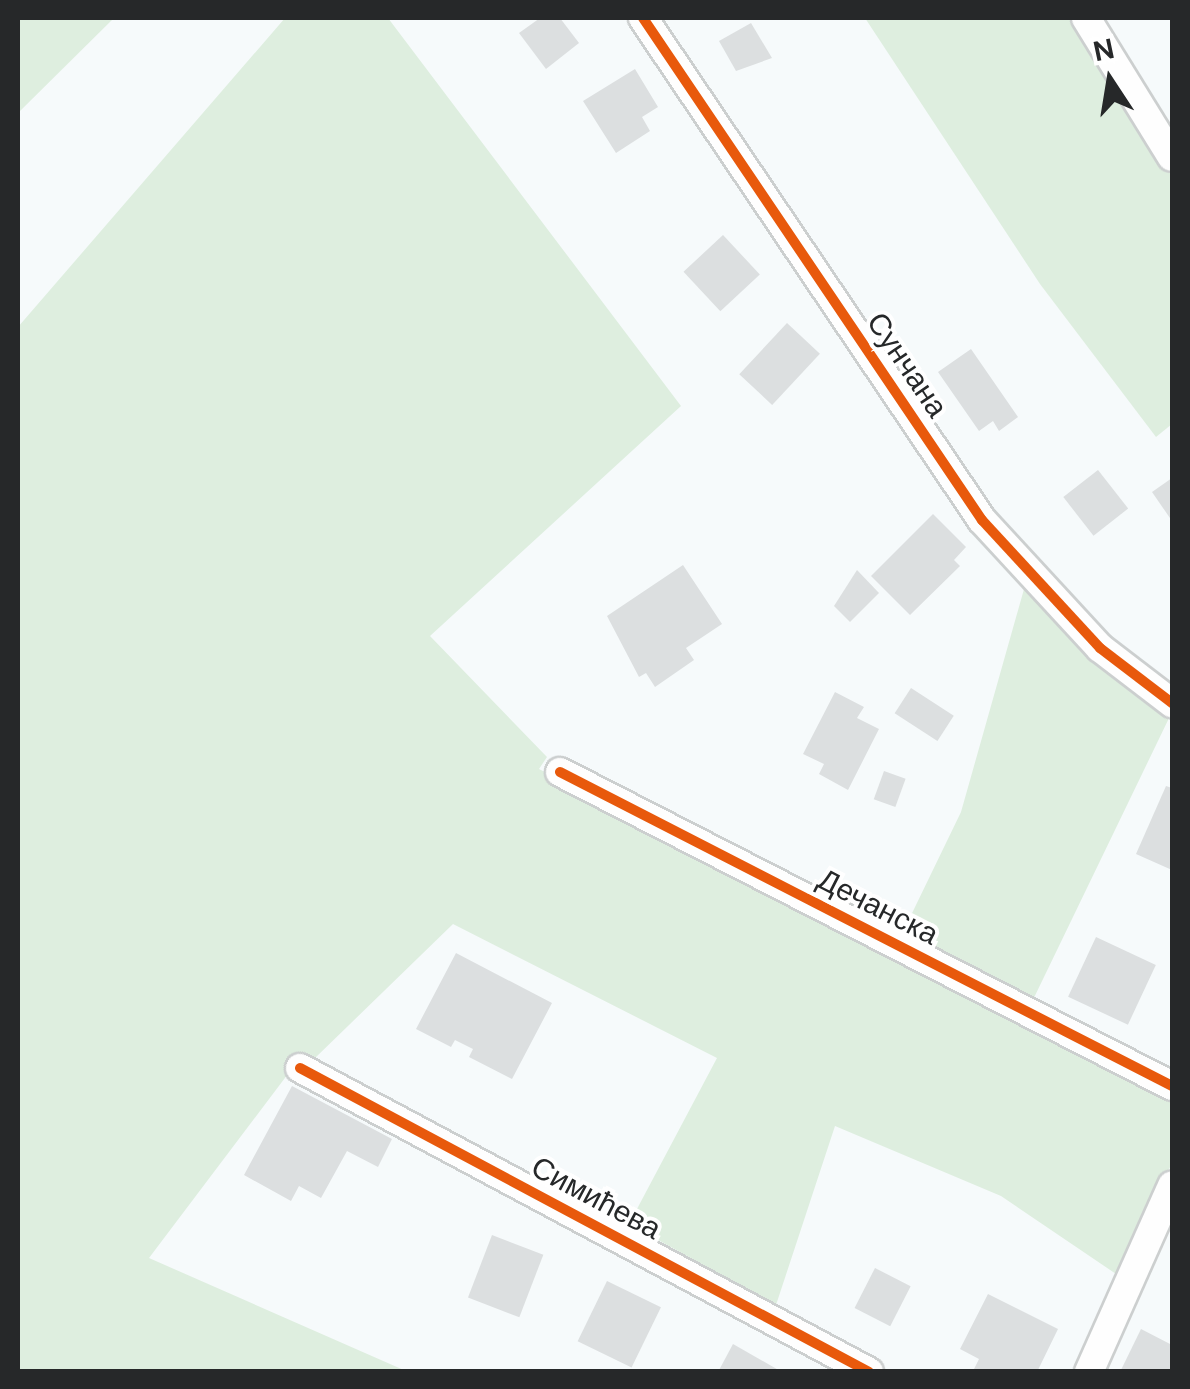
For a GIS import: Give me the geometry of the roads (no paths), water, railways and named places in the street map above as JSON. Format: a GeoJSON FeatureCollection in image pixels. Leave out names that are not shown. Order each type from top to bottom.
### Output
{"type":"FeatureCollection","features":[{"type":"Feature","properties":{"kind":"street","name":"Сунчана"},"geometry":{"type":"LineString","coordinates":[[643,18],[982,520],[1100,648],[1172,703]]}},
{"type":"Feature","properties":{"kind":"street"},"geometry":{"type":"LineString","coordinates":[[1086,18],[1172,156]]}},
{"type":"Feature","properties":{"kind":"street","name":"Дечанска"},"geometry":{"type":"LineString","coordinates":[[560,772],[1172,1086]]}},
{"type":"Feature","properties":{"kind":"street","name":"Симићева"},"geometry":{"type":"LineString","coordinates":[[300,1068],[869,1372]]}},
{"type":"Feature","properties":{"kind":"street"},"geometry":{"type":"LineString","coordinates":[[1089,1372],[1172,1186]]}}]}
